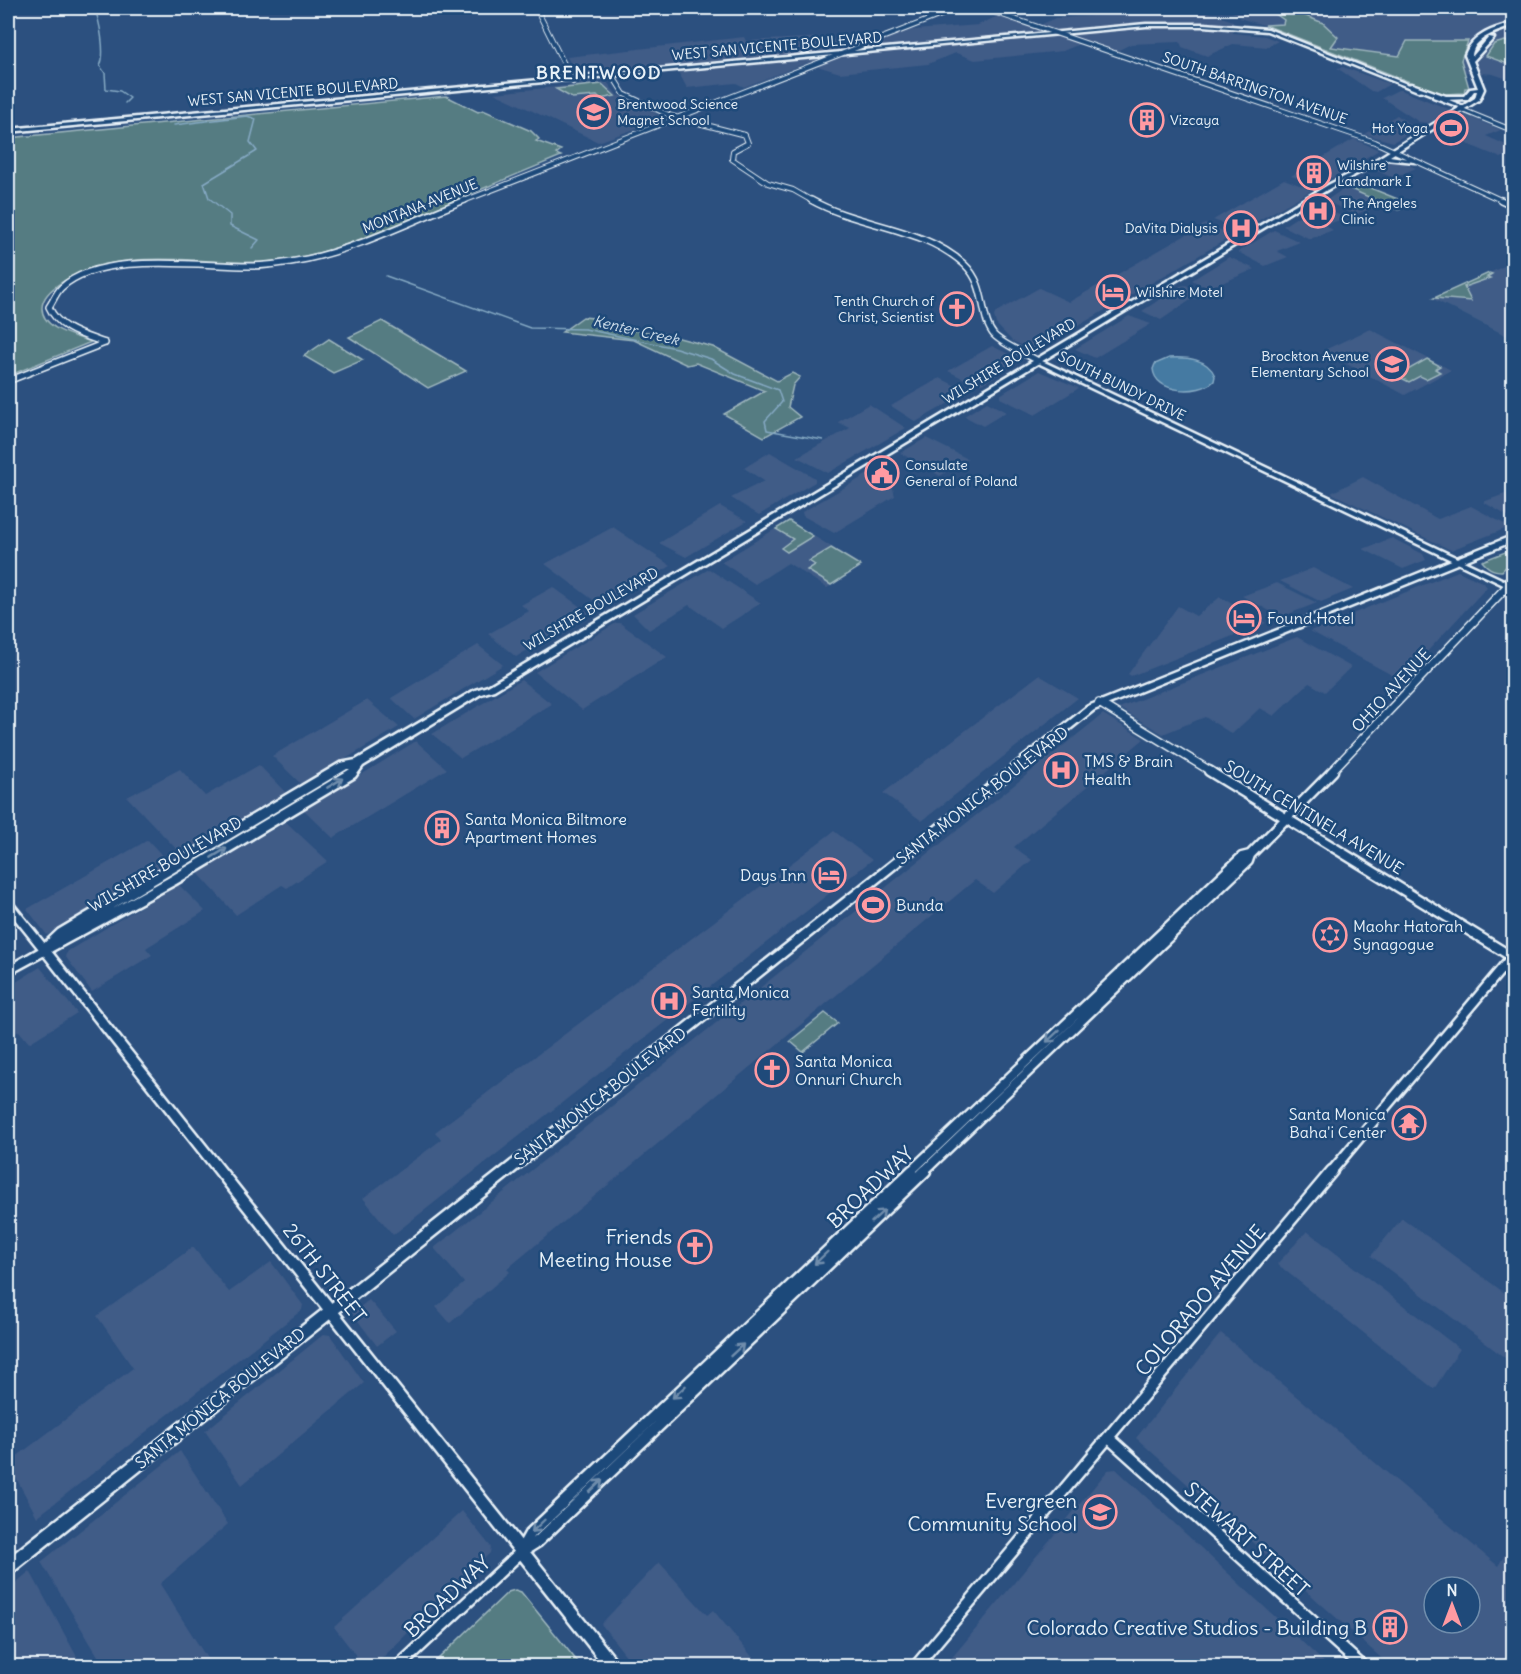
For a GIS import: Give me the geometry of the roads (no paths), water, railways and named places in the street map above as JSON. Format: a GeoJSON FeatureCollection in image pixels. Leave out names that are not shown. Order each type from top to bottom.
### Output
{"type":"FeatureCollection","features":[{"type":"Feature","properties":{"kind":"main road","name":"WEST SAN VICENTE BOULEVARD"},"geometry":{"type":"LineString","coordinates":[[8,136],[573,80],[601,75],[1054,32],[1164,25],[1232,29],[1286,40],[1462,108]]}},
{"type":"Feature","properties":{"kind":"main road"},"geometry":{"type":"LineString","coordinates":[[1472,60],[1482,46],[1514,26]]}},
{"type":"Feature","properties":{"kind":"main road"},"geometry":{"type":"LineString","coordinates":[[1410,85],[1457,99],[1466,98],[1472,90],[1481,88],[1472,60],[1468,56],[1469,50],[1476,41],[1488,34],[1514,26]]}},
{"type":"Feature","properties":{"kind":"main road","name":"WEST SAN VICENTE BOULEVARD"},"geometry":{"type":"LineString","coordinates":[[8,131],[1065,36],[1145,30],[1243,27],[1274,31],[1462,108]]}},
{"type":"Feature","properties":{"kind":"main road"},"geometry":{"type":"LineString","coordinates":[[1243,27],[1253,32]]}},
{"type":"Feature","properties":{"kind":"main road"},"geometry":{"type":"LineString","coordinates":[[1065,36],[1071,32],[1100,28]]}},
{"type":"Feature","properties":{"kind":"main road"},"geometry":{"type":"LineString","coordinates":[[1011,41],[1049,36],[1054,32]]}},
{"type":"Feature","properties":{"kind":"main road"},"geometry":{"type":"LineString","coordinates":[[830,58],[896,47]]}},
{"type":"Feature","properties":{"kind":"main road"},"geometry":{"type":"LineString","coordinates":[[781,63],[847,52]]}},
{"type":"Feature","properties":{"kind":"main road"},"geometry":{"type":"LineString","coordinates":[[601,75],[614,78],[626,73]]}},
{"type":"Feature","properties":{"kind":"main road","name":"WILSHIRE BOULEVARD"},"geometry":{"type":"LineString","coordinates":[[8,971],[44,949],[78,933],[184,874],[351,774],[359,763],[478,692],[487,691],[520,669],[1330,186],[1384,157],[1477,99],[1481,88]]}},
{"type":"Feature","properties":{"kind":"main road"},"geometry":{"type":"LineString","coordinates":[[1384,157],[1413,161]]}},
{"type":"Feature","properties":{"kind":"main road","name":"SOUTH BUNDY DRIVE"},"geometry":{"type":"LineString","coordinates":[[1038,361],[1455,561],[1512,584]]}},
{"type":"Feature","properties":{"kind":"main road","name":"SANTA MONICA BOULEVARD"},"geometry":{"type":"LineString","coordinates":[[8,1567],[329,1310],[1099,703],[1514,538]]}},
{"type":"Feature","properties":{"kind":"main road","name":"26TH STREET"},"geometry":{"type":"LineString","coordinates":[[44,949],[612,1666]]}},
{"type":"Feature","properties":{"kind":"street"},"geometry":{"type":"LineString","coordinates":[[536,8],[573,80]]}},
{"type":"Feature","properties":{"kind":"street","name":"MONTANA AVENUE"},"geometry":{"type":"LineString","coordinates":[[8,381],[105,343],[58,323],[51,315],[49,307],[56,294],[87,274],[135,264],[265,265],[324,255],[959,8]]}},
{"type":"Feature","properties":{"kind":"street","name":"SOUTH BARRINGTON AVENUE"},"geometry":{"type":"LineString","coordinates":[[982,8],[1394,151],[1514,206]]}},
{"type":"Feature","properties":{"kind":"street","name":"SOUTH BUNDY DRIVE"},"geometry":{"type":"LineString","coordinates":[[614,78],[624,94],[678,118],[745,135],[748,143],[733,151],[732,159],[759,179],[793,190],[828,208],[923,239],[948,251],[966,266],[977,283],[983,296],[987,324],[995,336],[1038,361]]}},
{"type":"Feature","properties":{"kind":"street"},"geometry":{"type":"LineString","coordinates":[[1462,108],[1514,131]]}},
{"type":"Feature","properties":{"kind":"street","name":"OHIO AVENUE"},"geometry":{"type":"LineString","coordinates":[[1288,818],[1512,584]]}},
{"type":"Feature","properties":{"kind":"street","name":"SOUTH CENTINELA AVENUE"},"geometry":{"type":"LineString","coordinates":[[1099,703],[1513,956]]}},
{"type":"Feature","properties":{"kind":"street","name":"BROADWAY"},"geometry":{"type":"LineString","coordinates":[[399,1666],[520,1551],[545,1534],[925,1172],[1248,861],[1250,855],[1288,818]]}},
{"type":"Feature","properties":{"kind":"street","name":"26TH STREET"},"geometry":{"type":"LineString","coordinates":[[8,904],[44,949]]}},
{"type":"Feature","properties":{"kind":"street","name":"COLORADO AVENUE"},"geometry":{"type":"LineString","coordinates":[[916,1666],[1513,956]]}},
{"type":"Feature","properties":{"kind":"street","name":"STEWART STREET"},"geometry":{"type":"LineString","coordinates":[[1109,1438],[1362,1666]]}},
{"type":"Feature","properties":{"kind":"waterway","name":"Kenter Creek"},"geometry":{"type":"LineString","coordinates":[[94,8],[102,37],[100,66],[105,73],[106,89],[120,91],[130,98],[125,103]]}},
{"type":"Feature","properties":{"kind":"waterway","name":"Kenter Creek"},"geometry":{"type":"LineString","coordinates":[[174,125],[247,116],[256,119],[250,142],[257,151],[204,183],[209,198],[230,215],[230,226],[259,240],[252,248]]}},
{"type":"Feature","properties":{"kind":"waterway","name":"Kenter Creek"},"geometry":{"type":"LineString","coordinates":[[386,276],[530,328],[585,329],[676,348],[711,359],[735,374],[778,390],[782,402],[765,421],[767,430],[823,440]]}},
{"type":"Feature","properties":{"kind":"place","name":"Brentwood Science Magnet School"},"geometry":{"type":"Point","coordinates":[594,112]}},
{"type":"Feature","properties":{"kind":"place","name":"Vizcaya"},"geometry":{"type":"Point","coordinates":[1147,120]}},
{"type":"Feature","properties":{"kind":"place","name":"Hot Yoga"},"geometry":{"type":"Point","coordinates":[1451,128]}},
{"type":"Feature","properties":{"kind":"place","name":"Wilshire Landmark I"},"geometry":{"type":"Point","coordinates":[1314,173]}},
{"type":"Feature","properties":{"kind":"place","name":"The Angeles Clinic"},"geometry":{"type":"Point","coordinates":[1318,211]}},
{"type":"Feature","properties":{"kind":"place","name":"DaVita Dialysis"},"geometry":{"type":"Point","coordinates":[1241,228]}},
{"type":"Feature","properties":{"kind":"place","name":"Wilshire Motel"},"geometry":{"type":"Point","coordinates":[1113,292]}},
{"type":"Feature","properties":{"kind":"place","name":"Tenth Church of Christ, Scientist"},"geometry":{"type":"Point","coordinates":[957,309]}},
{"type":"Feature","properties":{"kind":"place","name":"Brockton Avenue Elementary School"},"geometry":{"type":"Point","coordinates":[1392,364]}},
{"type":"Feature","properties":{"kind":"place","name":"Consulate General of Poland"},"geometry":{"type":"Point","coordinates":[882,473]}},
{"type":"Feature","properties":{"kind":"place","name":"Found Hotel"},"geometry":{"type":"Point","coordinates":[1244,618]}},
{"type":"Feature","properties":{"kind":"place","name":"TMS & Brain Health"},"geometry":{"type":"Point","coordinates":[1061,770]}},
{"type":"Feature","properties":{"kind":"place","name":"Santa Monica Biltmore Apartment Homes"},"geometry":{"type":"Point","coordinates":[442,828]}},
{"type":"Feature","properties":{"kind":"place","name":"Days Inn"},"geometry":{"type":"Point","coordinates":[829,875]}},
{"type":"Feature","properties":{"kind":"place","name":"Bunda"},"geometry":{"type":"Point","coordinates":[873,905]}},
{"type":"Feature","properties":{"kind":"place","name":"Maohr Hatorah Synagogue"},"geometry":{"type":"Point","coordinates":[1330,935]}},
{"type":"Feature","properties":{"kind":"place","name":"Santa Monica Fertility"},"geometry":{"type":"Point","coordinates":[669,1001]}},
{"type":"Feature","properties":{"kind":"place","name":"Santa Monica Onnuri Church"},"geometry":{"type":"Point","coordinates":[772,1070]}},
{"type":"Feature","properties":{"kind":"place","name":"Santa Monica Baha'i Center"},"geometry":{"type":"Point","coordinates":[1409,1123]}},
{"type":"Feature","properties":{"kind":"place","name":"Friends Meeting House"},"geometry":{"type":"Point","coordinates":[695,1247]}},
{"type":"Feature","properties":{"kind":"place","name":"Evergreen Community School"},"geometry":{"type":"Point","coordinates":[1100,1512]}},
{"type":"Feature","properties":{"kind":"place","name":"Colorado Creative Studios - Building B"},"geometry":{"type":"Point","coordinates":[1390,1627]}},
{"type":"Feature","properties":{"kind":"district","name":"BRENTWOOD"},"geometry":{"type":"Point","coordinates":[599,72]}}]}
